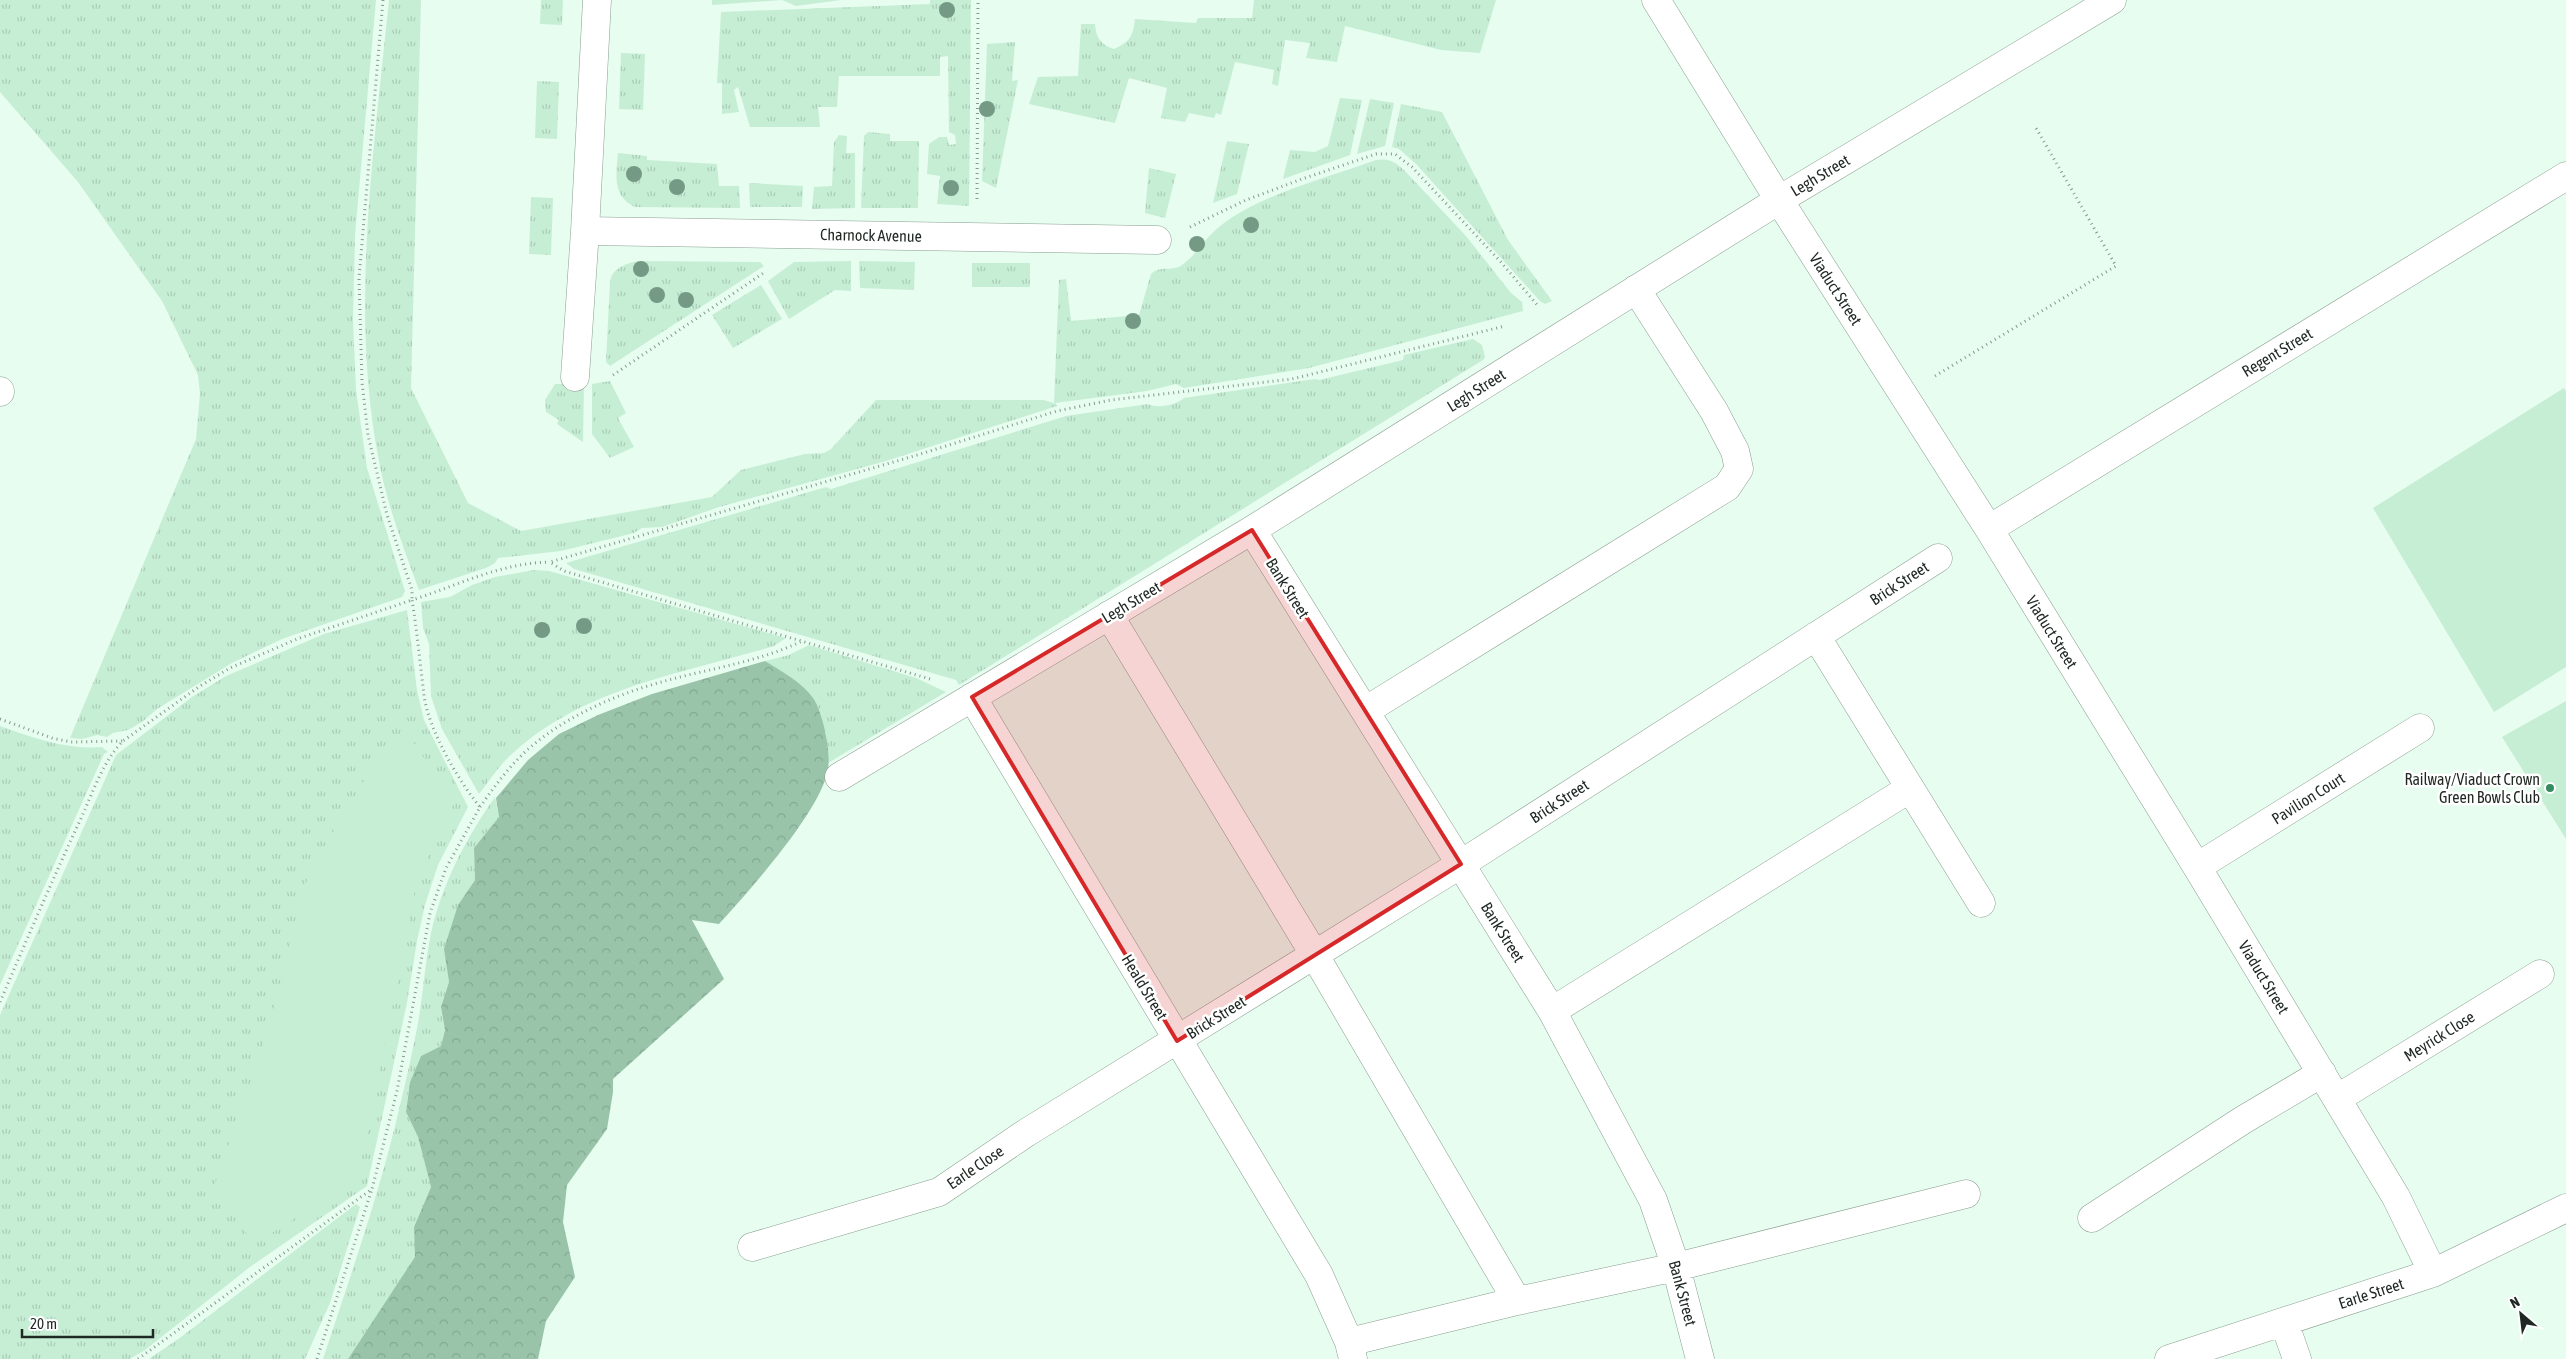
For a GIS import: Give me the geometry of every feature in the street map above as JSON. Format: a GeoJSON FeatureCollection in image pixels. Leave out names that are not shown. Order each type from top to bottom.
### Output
{"type":"FeatureCollection","features":[{"type":"Feature","properties":{"kind":"street"},"geometry":{"type":"LineString","coordinates":[[575,376],[585,231],[597,0]]}},
{"type":"Feature","properties":{"kind":"street","name":"Viaduct Street"},"geometry":{"type":"LineString","coordinates":[[1656,0],[1779,200],[1988,529],[2338,1098],[2396,1197],[2432,1272]]}},
{"type":"Feature","properties":{"kind":"street","name":"Legh Street"},"geometry":{"type":"LineString","coordinates":[[840,777],[1252,530],[1779,200],[2112,0]]}},
{"type":"Feature","properties":{"kind":"street","name":"Regent Street"},"geometry":{"type":"LineString","coordinates":[[1988,529],[2566,176]]}},
{"type":"Feature","properties":{"kind":"street","name":"Charnock Avenue"},"geometry":{"type":"LineString","coordinates":[[585,231],[1157,240]]}},
{"type":"Feature","properties":{"kind":"street"},"geometry":{"type":"LineString","coordinates":[[1365,711],[1727,487],[1740,469],[1735,451],[1714,412],[1636,289]]}},
{"type":"Feature","properties":{"kind":"street","name":"Bank Street"},"geometry":{"type":"LineString","coordinates":[[1252,530],[1552,1011],[1653,1200],[1676,1266],[1700,1359]]}},
{"type":"Feature","properties":{"kind":"street","name":"Brick Street"},"geometry":{"type":"LineString","coordinates":[[1178,1041],[1314,954],[1461,864],[1938,558]]}},
{"type":"Feature","properties":{"kind":"street"},"geometry":{"type":"LineString","coordinates":[[1109,615],[1314,954],[1517,1301]]}},
{"type":"Feature","properties":{"kind":"street"},"geometry":{"type":"LineString","coordinates":[[1816,636],[1908,789],[1981,903]]}},
{"type":"Feature","properties":{"kind":"street","name":"Heald Street"},"geometry":{"type":"LineString","coordinates":[[972,697],[1319,1275],[1351,1351]]}},
{"type":"Feature","properties":{"kind":"street","name":"Pavilion Court"},"geometry":{"type":"LineString","coordinates":[[2197,867],[2420,728]]}},
{"type":"Feature","properties":{"kind":"street"},"geometry":{"type":"LineString","coordinates":[[1552,1011],[1908,789]]}},
{"type":"Feature","properties":{"kind":"street","name":"Meyrick Close"},"geometry":{"type":"LineString","coordinates":[[2338,1098],[2540,974]]}},
{"type":"Feature","properties":{"kind":"street","name":"Earle Close"},"geometry":{"type":"LineString","coordinates":[[752,1248],[938,1192],[1026,1133],[1178,1041]]}},
{"type":"Feature","properties":{"kind":"street"},"geometry":{"type":"LineString","coordinates":[[2092,1218],[2243,1120],[2322,1073]]}},
{"type":"Feature","properties":{"kind":"street"},"geometry":{"type":"LineString","coordinates":[[1351,1351],[1517,1301],[1676,1266],[1966,1194]]}},
{"type":"Feature","properties":{"kind":"street","name":"Earle Street"},"geometry":{"type":"LineString","coordinates":[[2169,1359],[2432,1272],[2566,1208]]}},
{"type":"Feature","properties":{"kind":"street"},"geometry":{"type":"LineString","coordinates":[[2284,1322],[2297,1359]]}},
{"type":"Feature","properties":{"kind":"path"},"geometry":{"type":"LineString","coordinates":[[382,0],[359,278],[362,382],[370,444],[387,515],[412,590],[424,695],[429,714],[467,791],[480,807]]}},
{"type":"Feature","properties":{"kind":"path"},"geometry":{"type":"LineString","coordinates":[[977,207],[978,0]]}},
{"type":"Feature","properties":{"kind":"path"},"geometry":{"type":"LineString","coordinates":[[1929,380],[2116,266],[2036,128]]}},
{"type":"Feature","properties":{"kind":"path"},"geometry":{"type":"LineString","coordinates":[[1157,240],[1246,200],[1302,179],[1376,154],[1395,154],[1412,167],[1500,261],[1563,335]]}},
{"type":"Feature","properties":{"kind":"path"},"geometry":{"type":"LineString","coordinates":[[608,376],[615,374],[767,271]]}},
{"type":"Feature","properties":{"kind":"path"},"geometry":{"type":"LineString","coordinates":[[0,1002],[91,796],[115,749],[123,741],[200,686],[230,668],[297,639],[499,568],[524,562],[550,562],[914,456],[1057,411],[1110,400],[1292,378],[1510,325]]}},
{"type":"Feature","properties":{"kind":"path"},"geometry":{"type":"LineString","coordinates":[[550,562],[564,571],[804,640],[950,685],[972,697]]}},
{"type":"Feature","properties":{"kind":"path"},"geometry":{"type":"LineString","coordinates":[[316,1359],[372,1189],[398,1092],[430,913],[446,868],[480,807],[504,774],[526,752],[550,732],[582,714],[664,681],[781,652],[804,640]]}},
{"type":"Feature","properties":{"kind":"path"},"geometry":{"type":"LineString","coordinates":[[0,719],[52,738],[71,742],[123,741]]}},
{"type":"Feature","properties":{"kind":"path"},"geometry":{"type":"LineString","coordinates":[[138,1359],[372,1189]]}},
{"type":"Feature","properties":{"kind":"highlighted area"},"geometry":{"type":"Polygon","coordinates":[[[1252,530],[1461,864],[1177,1041],[972,697],[1252,530]]]}},
{"type":"Feature","properties":{"kind":"green space"},"geometry":{"type":"Polygon","coordinates":[[[0,0],[376,0],[355,235],[353,320],[356,390],[367,468],[405,591],[402,597],[282,639],[232,663],[157,709],[142,722],[128,730],[113,733],[107,737],[97,735],[82,739],[70,738],[196,439],[200,394],[198,375],[162,301],[78,182],[0,92],[0,0]]]}},
{"type":"Feature","properties":{"kind":"green space"},"geometry":{"type":"Polygon","coordinates":[[[389,0],[421,0],[411,388],[468,503],[521,531],[712,497],[741,470],[805,454],[824,453],[831,449],[876,400],[1043,400],[1054,403],[1059,280],[1066,279],[1071,321],[1139,315],[1151,274],[1158,270],[1182,265],[1214,231],[1236,215],[1294,188],[1376,160],[1392,161],[1405,171],[1466,236],[1511,293],[1522,302],[1523,311],[1309,368],[1184,388],[1176,384],[1147,391],[1055,403],[1057,406],[886,461],[719,507],[662,527],[642,528],[634,533],[561,551],[498,558],[495,563],[486,568],[419,590],[381,473],[370,400],[366,343],[367,228],[389,0]]]}},
{"type":"Feature","properties":{"kind":"green space"},"geometry":{"type":"Polygon","coordinates":[[[541,0],[563,0],[562,25],[540,24],[541,0]]]}},
{"type":"Feature","properties":{"kind":"green space"},"geometry":{"type":"Polygon","coordinates":[[[712,0],[782,0],[712,5],[712,0]]]}},
{"type":"Feature","properties":{"kind":"green space"},"geometry":{"type":"Polygon","coordinates":[[[782,0],[841,0],[796,6],[782,0]]]}},
{"type":"Feature","properties":{"kind":"green space"},"geometry":{"type":"Polygon","coordinates":[[[930,0],[971,0],[969,206],[937,204],[940,176],[927,174],[929,144],[939,137],[947,137],[949,145],[956,144],[955,135],[949,132],[948,56],[940,57],[940,76],[839,76],[837,107],[818,107],[820,127],[750,127],[738,87],[734,90],[739,112],[722,114],[722,83],[717,83],[721,12],[930,4],[930,0]]]}},
{"type":"Feature","properties":{"kind":"green space"},"geometry":{"type":"Polygon","coordinates":[[[1254,0],[1496,0],[1480,53],[1441,50],[1345,26],[1337,62],[1306,58],[1310,43],[1285,40],[1278,86],[1272,84],[1274,70],[1235,62],[1221,115],[1216,113],[1214,118],[1189,113],[1185,122],[1161,118],[1167,88],[1129,78],[1115,123],[1029,104],[1038,77],[1078,76],[1081,24],[1095,24],[1100,40],[1114,49],[1124,44],[1130,38],[1135,19],[1196,23],[1198,18],[1252,18],[1254,0]]]}},
{"type":"Feature","properties":{"kind":"green space"},"geometry":{"type":"Polygon","coordinates":[[[1015,42],[1012,81],[1018,80],[996,188],[982,181],[987,44],[1015,42]]]}},
{"type":"Feature","properties":{"kind":"green space"},"geometry":{"type":"Polygon","coordinates":[[[621,53],[645,54],[643,110],[619,109],[621,53]]]}},
{"type":"Feature","properties":{"kind":"green space"},"geometry":{"type":"Polygon","coordinates":[[[537,81],[559,82],[557,139],[535,138],[537,81]]]}},
{"type":"Feature","properties":{"kind":"green space"},"geometry":{"type":"Polygon","coordinates":[[[1340,98],[1362,100],[1350,155],[1283,179],[1290,150],[1315,152],[1328,146],[1340,98]]]}},
{"type":"Feature","properties":{"kind":"green space"},"geometry":{"type":"Polygon","coordinates":[[[1370,99],[1394,103],[1385,146],[1357,154],[1370,99]]]}},
{"type":"Feature","properties":{"kind":"green space"},"geometry":{"type":"Polygon","coordinates":[[[1401,104],[1442,112],[1508,240],[1552,301],[1545,304],[1540,301],[1416,164],[1399,149],[1392,147],[1401,104]]]}},
{"type":"Feature","properties":{"kind":"green space"},"geometry":{"type":"Polygon","coordinates":[[[868,132],[890,134],[890,141],[919,141],[918,208],[861,208],[864,136],[868,132]]]}},
{"type":"Feature","properties":{"kind":"green space"},"geometry":{"type":"Polygon","coordinates":[[[839,135],[847,136],[846,153],[855,153],[855,208],[812,209],[814,187],[832,186],[834,142],[839,135]]]}},
{"type":"Feature","properties":{"kind":"green space"},"geometry":{"type":"Polygon","coordinates":[[[1227,141],[1249,144],[1237,194],[1213,203],[1227,141]]]}},
{"type":"Feature","properties":{"kind":"green space"},"geometry":{"type":"Polygon","coordinates":[[[618,153],[647,156],[647,160],[717,164],[719,186],[739,186],[740,208],[635,207],[622,197],[619,191],[616,177],[618,153]]]}},
{"type":"Feature","properties":{"kind":"green space"},"geometry":{"type":"Polygon","coordinates":[[[1149,168],[1176,174],[1165,218],[1145,213],[1149,168]]]}},
{"type":"Feature","properties":{"kind":"green space"},"geometry":{"type":"Polygon","coordinates":[[[749,183],[803,186],[802,207],[750,207],[749,183]]]}},
{"type":"Feature","properties":{"kind":"green space"},"geometry":{"type":"Polygon","coordinates":[[[531,197],[553,198],[551,255],[529,254],[531,197]]]}},
{"type":"Feature","properties":{"kind":"green space"},"geometry":{"type":"Polygon","coordinates":[[[638,261],[760,262],[764,266],[610,366],[606,362],[610,281],[620,267],[638,261]]]}},
{"type":"Feature","properties":{"kind":"green space"},"geometry":{"type":"Polygon","coordinates":[[[851,261],[851,291],[835,290],[789,319],[768,281],[794,262],[851,261]]]}},
{"type":"Feature","properties":{"kind":"green space"},"geometry":{"type":"Polygon","coordinates":[[[859,261],[915,262],[914,290],[860,288],[859,261]]]}},
{"type":"Feature","properties":{"kind":"green space"},"geometry":{"type":"Polygon","coordinates":[[[972,263],[1030,263],[1030,287],[972,287],[972,263]]]}},
{"type":"Feature","properties":{"kind":"green space"},"geometry":{"type":"Polygon","coordinates":[[[761,285],[782,319],[733,348],[712,315],[761,285]]]}},
{"type":"Feature","properties":{"kind":"green space"},"geometry":{"type":"Polygon","coordinates":[[[1473,339],[1482,345],[1485,357],[1483,360],[959,685],[956,680],[574,569],[566,563],[826,487],[831,489],[1066,416],[1148,404],[1167,406],[1184,398],[1315,379],[1319,380],[1403,360],[1404,355],[1473,339]]]}},
{"type":"Feature","properties":{"kind":"green space"},"geometry":{"type":"Polygon","coordinates":[[[610,381],[626,413],[618,418],[634,447],[610,458],[592,434],[592,384],[610,381]]]}},
{"type":"Feature","properties":{"kind":"green space"},"geometry":{"type":"Polygon","coordinates":[[[555,384],[584,384],[583,442],[557,424],[559,420],[546,412],[545,400],[555,384]]]}},
{"type":"Feature","properties":{"kind":"green space"},"geometry":{"type":"Polygon","coordinates":[[[2564,388],[2566,391],[2566,667],[2494,712],[2373,508],[2564,388]]]}},
{"type":"Feature","properties":{"kind":"green space"},"geometry":{"type":"Polygon","coordinates":[[[534,570],[549,571],[786,638],[774,646],[637,685],[604,697],[572,712],[541,731],[508,757],[479,794],[442,729],[431,696],[429,644],[423,628],[421,602],[450,597],[472,585],[495,577],[534,570]]]}},
{"type":"Feature","properties":{"kind":"green space"},"geometry":{"type":"Polygon","coordinates":[[[407,610],[417,690],[424,720],[468,807],[438,865],[425,905],[407,1003],[367,1186],[250,1267],[145,1350],[130,1359],[0,1359],[0,1015],[116,755],[192,697],[226,676],[324,634],[407,610]]]}},
{"type":"Feature","properties":{"kind":"green space"},"geometry":{"type":"Polygon","coordinates":[[[809,645],[916,678],[946,692],[828,763],[826,733],[790,677],[765,661],[789,655],[809,645]]]}},
{"type":"Feature","properties":{"kind":"green space"},"geometry":{"type":"Polygon","coordinates":[[[765,661],[803,687],[817,705],[823,722],[829,761],[823,786],[799,828],[765,872],[719,924],[692,920],[724,979],[613,1079],[613,1092],[607,1129],[567,1185],[563,1222],[575,1277],[546,1321],[538,1359],[348,1359],[415,1257],[414,1227],[431,1187],[418,1137],[406,1112],[410,1082],[421,1056],[441,1046],[445,1030],[441,1007],[449,982],[444,949],[458,905],[475,880],[474,848],[499,817],[496,798],[528,760],[559,734],[598,715],[652,694],[765,661]]]}},
{"type":"Feature","properties":{"kind":"green space","name":"Railway/Viaduct Crown Green Bowls Club"},"geometry":{"type":"Polygon","coordinates":[[[2566,701],[2566,839],[2502,737],[2566,701]]]}},
{"type":"Feature","properties":{"kind":"green space"},"geometry":{"type":"Polygon","coordinates":[[[0,726],[50,742],[76,747],[102,747],[108,752],[104,754],[0,985],[0,726]]]}},
{"type":"Feature","properties":{"kind":"green space"},"geometry":{"type":"Polygon","coordinates":[[[409,736],[454,803],[417,880],[372,1111],[356,1180],[254,1244],[214,1187],[266,1037],[309,872],[388,741],[409,736]]]}},
{"type":"Feature","properties":{"kind":"green space"},"geometry":{"type":"Polygon","coordinates":[[[495,797],[499,817],[474,848],[475,880],[458,905],[447,968],[449,982],[441,1007],[445,1030],[441,1046],[421,1056],[410,1082],[406,1112],[418,1137],[431,1187],[414,1227],[416,1257],[348,1359],[323,1359],[365,1231],[393,1134],[418,1023],[429,944],[436,915],[456,862],[474,829],[495,797]]]}},
{"type":"Feature","properties":{"kind":"green space"},"geometry":{"type":"Polygon","coordinates":[[[356,1204],[360,1207],[330,1303],[305,1359],[149,1359],[181,1337],[356,1204]]]}},
{"type":"Feature","properties":{"kind":"place","name":"Railway/Viaduct Crown Green Bowls Club"},"geometry":{"type":"Point","coordinates":[2550,788]}}]}
